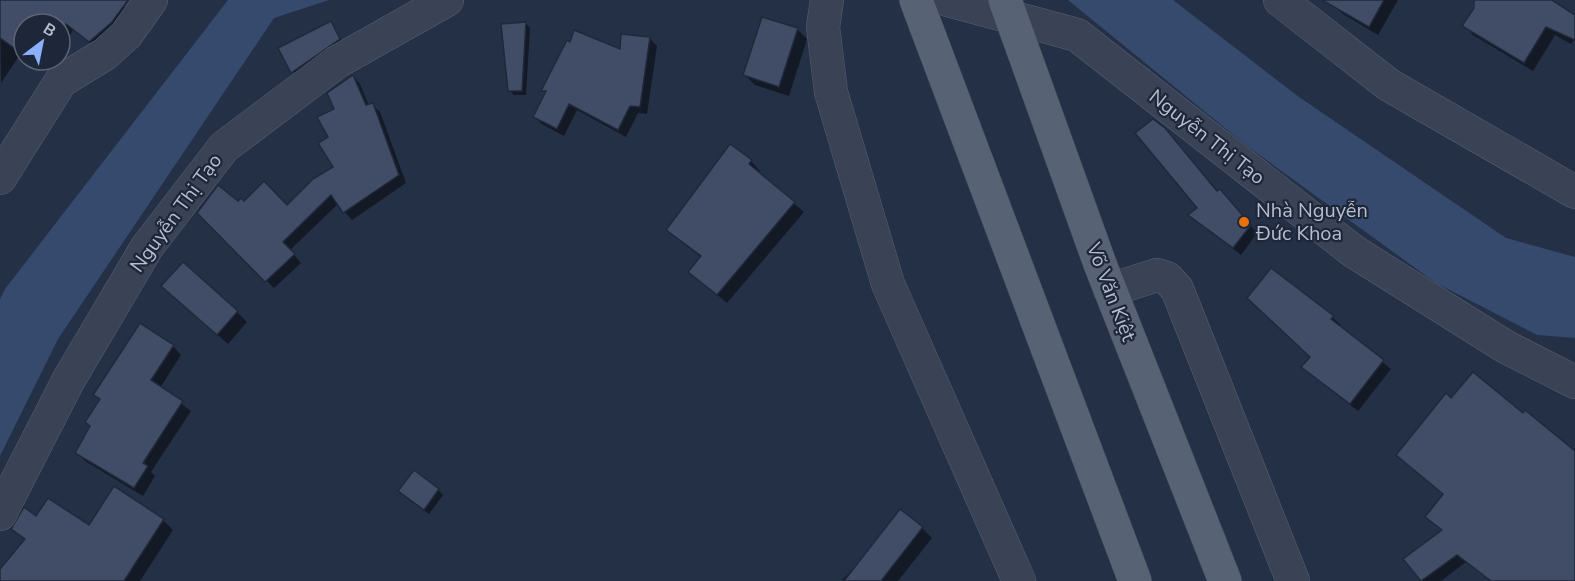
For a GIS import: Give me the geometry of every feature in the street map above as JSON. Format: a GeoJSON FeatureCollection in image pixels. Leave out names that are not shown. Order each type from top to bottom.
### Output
{"type":"FeatureCollection","features":[{"type":"Feature","properties":{"kind":"main road"},"geometry":{"type":"LineString","coordinates":[[916,0],[1016,272],[1135,581]]}},
{"type":"Feature","properties":{"kind":"main road","name":"Võ Văn Kiệt"},"geometry":{"type":"LineString","coordinates":[[1005,0],[1105,277],[1225,581]]}},
{"type":"Feature","properties":{"kind":"street"},"geometry":{"type":"LineString","coordinates":[[0,178],[61,81],[105,54],[126,35],[151,0]]}},
{"type":"Feature","properties":{"kind":"street","name":"Nguyễn Thị Tạo"},"geometry":{"type":"LineString","coordinates":[[0,514],[68,381],[147,247],[224,147],[338,62],[447,0]]}},
{"type":"Feature","properties":{"kind":"street"},"geometry":{"type":"LineString","coordinates":[[827,0],[823,27],[831,92],[888,284],[1019,581]]}},
{"type":"Feature","properties":{"kind":"street","name":"Nguyễn Thị Tạo"},"geometry":{"type":"LineString","coordinates":[[948,0],[1077,35],[1353,251],[1506,347],[1575,382]]}},
{"type":"Feature","properties":{"kind":"street"},"geometry":{"type":"LineString","coordinates":[[1280,0],[1389,85],[1575,192]]}},
{"type":"Feature","properties":{"kind":"street"},"geometry":{"type":"LineString","coordinates":[[1105,277],[1157,275],[1167,278],[1177,289],[1293,581]]}},
{"type":"Feature","properties":{"kind":"water"},"geometry":{"type":"Polygon","coordinates":[[[228,0],[329,0],[274,18],[58,339],[0,456],[0,299],[5,289],[228,0]]]}},
{"type":"Feature","properties":{"kind":"water"},"geometry":{"type":"Polygon","coordinates":[[[1068,0],[1173,0],[1299,97],[1506,238],[1575,257],[1575,338],[1537,335],[1436,283],[1247,146],[1068,0]]]}},
{"type":"Feature","properties":{"kind":"building"},"geometry":{"type":"Polygon","coordinates":[[[0,0],[128,0],[112,22],[89,42],[72,29],[72,12],[12,12],[12,46],[0,38],[0,0]]]}},
{"type":"Feature","properties":{"kind":"building"},"geometry":{"type":"Polygon","coordinates":[[[1322,0],[1384,0],[1369,27],[1322,0]]]}},
{"type":"Feature","properties":{"kind":"building"},"geometry":{"type":"Polygon","coordinates":[[[1474,0],[1552,0],[1575,15],[1575,40],[1546,27],[1524,63],[1462,26],[1474,8],[1474,0]]]}},
{"type":"Feature","properties":{"kind":"building"},"geometry":{"type":"Polygon","coordinates":[[[762,17],[798,28],[779,87],[743,75],[762,17]]]}},
{"type":"Feature","properties":{"kind":"building"},"geometry":{"type":"Polygon","coordinates":[[[331,21],[340,39],[291,73],[278,48],[331,21]]]}},
{"type":"Feature","properties":{"kind":"building"},"geometry":{"type":"Polygon","coordinates":[[[526,22],[522,91],[508,91],[501,24],[526,22]]]}},
{"type":"Feature","properties":{"kind":"building"},"geometry":{"type":"Polygon","coordinates":[[[574,30],[620,49],[621,34],[650,37],[640,107],[630,106],[618,130],[569,104],[557,129],[533,117],[546,91],[541,91],[567,40],[570,42],[574,30]]]}},
{"type":"Feature","properties":{"kind":"building"},"geometry":{"type":"Polygon","coordinates":[[[353,75],[366,105],[373,103],[399,175],[343,213],[331,195],[283,242],[295,254],[265,282],[197,213],[218,185],[238,201],[241,198],[244,201],[264,181],[287,205],[313,179],[333,167],[318,143],[328,137],[317,117],[334,109],[327,93],[353,75]]]}},
{"type":"Feature","properties":{"kind":"building"},"geometry":{"type":"Polygon","coordinates":[[[1153,119],[1165,128],[1217,191],[1220,189],[1251,225],[1233,248],[1188,215],[1197,208],[1135,133],[1153,119]]]}},
{"type":"Feature","properties":{"kind":"building"},"geometry":{"type":"Polygon","coordinates":[[[730,144],[752,160],[749,164],[795,202],[717,295],[688,272],[701,256],[666,230],[730,144]]]}},
{"type":"Feature","properties":{"kind":"building"},"geometry":{"type":"Polygon","coordinates":[[[183,262],[238,311],[217,335],[161,286],[183,262]]]}},
{"type":"Feature","properties":{"kind":"building"},"geometry":{"type":"Polygon","coordinates":[[[1271,268],[1334,316],[1331,319],[1384,360],[1350,404],[1301,367],[1310,357],[1247,298],[1271,268]]]}},
{"type":"Feature","properties":{"kind":"building"},"geometry":{"type":"Polygon","coordinates":[[[140,323],[174,345],[151,380],[183,401],[143,463],[148,466],[134,488],[75,453],[90,426],[85,422],[100,399],[93,395],[140,323]]]}},
{"type":"Feature","properties":{"kind":"building"},"geometry":{"type":"Polygon","coordinates":[[[1473,372],[1575,451],[1575,581],[1491,581],[1457,555],[1421,581],[1403,559],[1442,530],[1425,517],[1443,494],[1396,455],[1446,393],[1451,398],[1473,372]]]}},
{"type":"Feature","properties":{"kind":"building"},"geometry":{"type":"Polygon","coordinates":[[[414,470],[439,489],[424,510],[398,491],[414,470]]]}},
{"type":"Feature","properties":{"kind":"building"},"geometry":{"type":"Polygon","coordinates":[[[114,486],[164,519],[124,581],[0,581],[0,569],[25,539],[11,529],[24,507],[36,516],[48,498],[89,525],[114,486]]]}},
{"type":"Feature","properties":{"kind":"building"},"geometry":{"type":"Polygon","coordinates":[[[900,509],[923,527],[881,581],[844,581],[900,509]]]}},
{"type":"Feature","properties":{"kind":"place","name":"Nhà Nguyễn Đức Khoa"},"geometry":{"type":"Point","coordinates":[1244,222]}}]}
